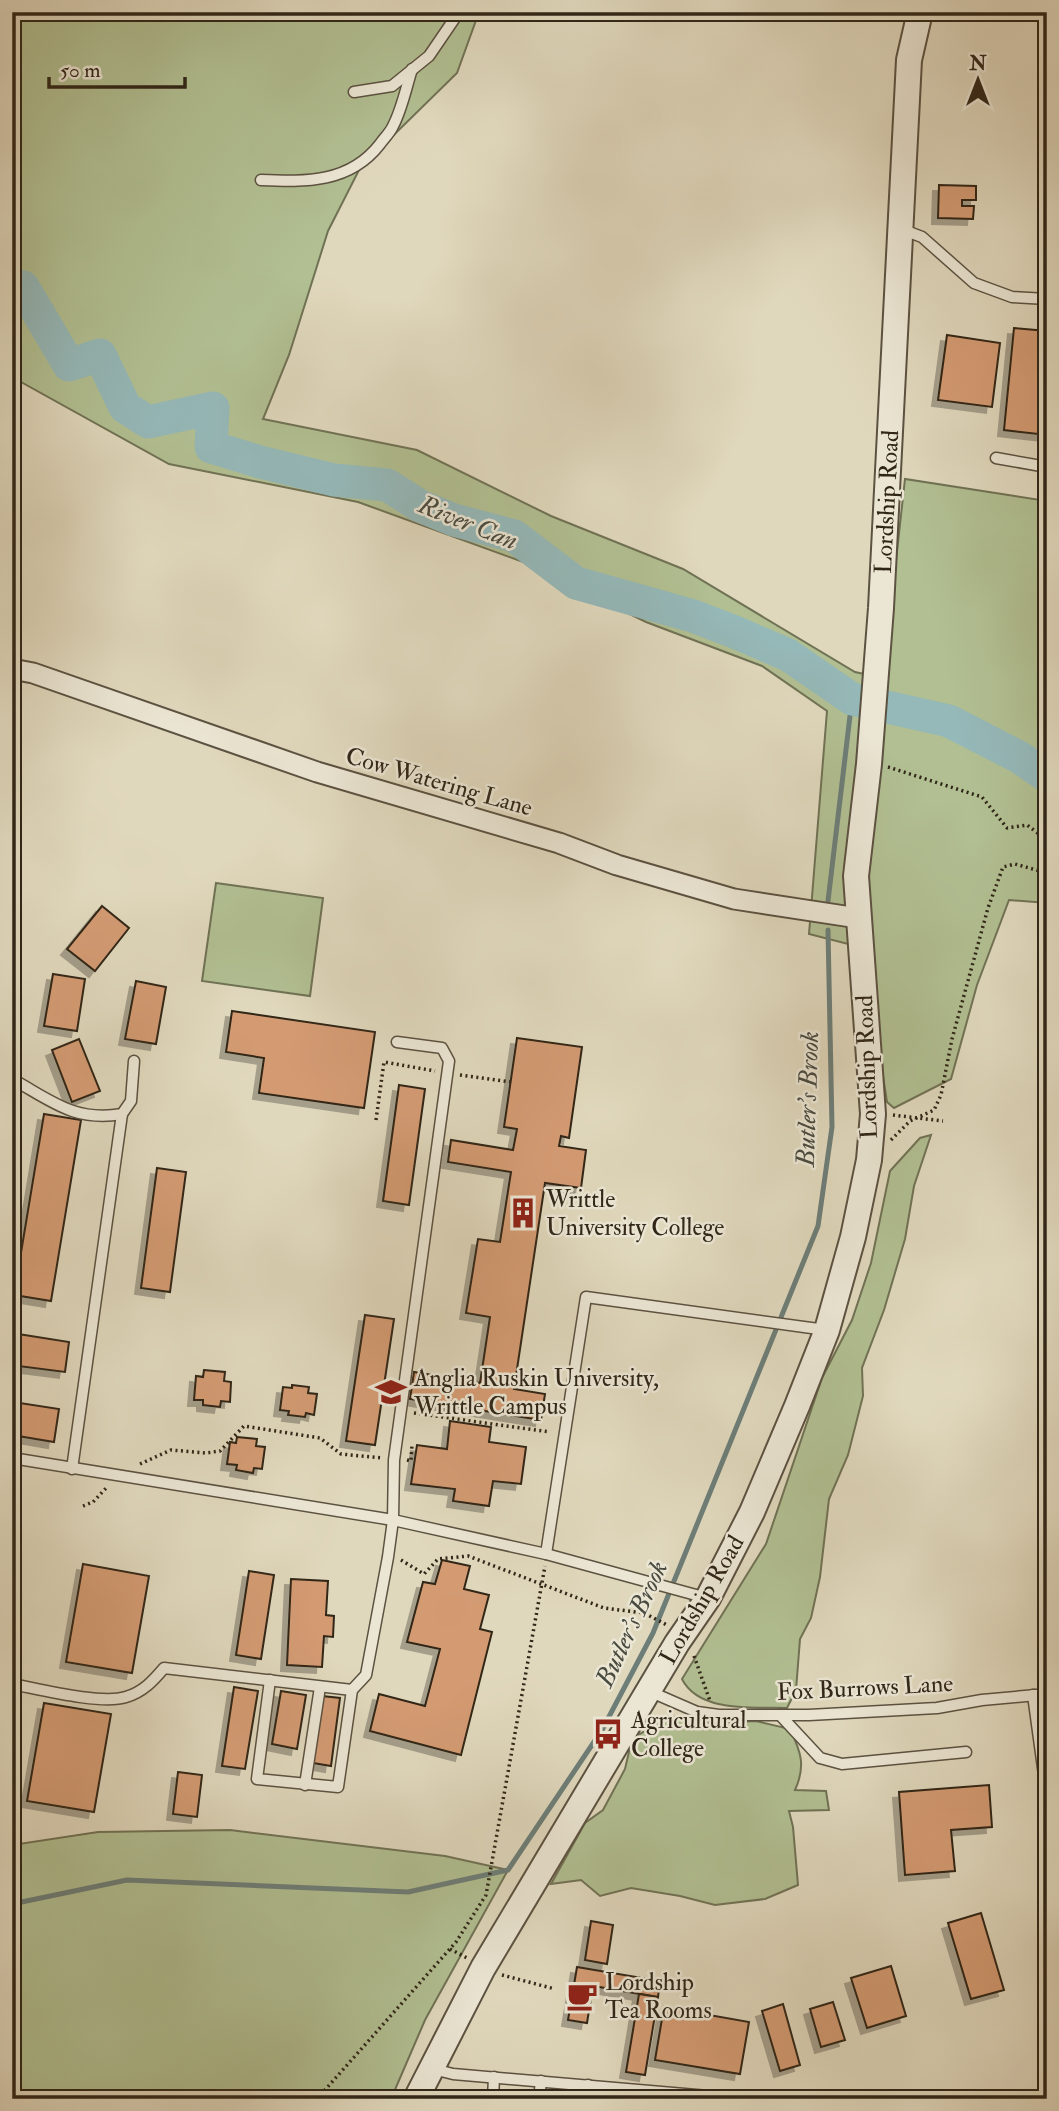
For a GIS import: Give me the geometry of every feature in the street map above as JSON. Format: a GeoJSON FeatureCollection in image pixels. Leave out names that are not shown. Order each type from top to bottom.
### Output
{"type":"FeatureCollection","features":[{"type":"Feature","properties":{"kind":"street","name":"Lordship Road"},"geometry":{"type":"LineString","coordinates":[[416,2099],[483,1968],[649,1690],[708,1598],[752,1512],[827,1330],[853,1237],[869,1160],[873,1114],[856,876],[876,684],[909,60],[920,12]]}},
{"type":"Feature","properties":{"kind":"street","name":"Cow Watering Lane"},"geometry":{"type":"LineString","coordinates":[[12,669],[33,673],[317,772],[547,839],[617,864],[734,899],[858,918]]}},
{"type":"Feature","properties":{"kind":"lane"},"geometry":{"type":"LineString","coordinates":[[354,92],[393,86],[429,56],[459,12]]}},
{"type":"Feature","properties":{"kind":"lane"},"geometry":{"type":"LineString","coordinates":[[261,180],[324,180],[345,172],[372,155],[393,127],[412,69]]}},
{"type":"Feature","properties":{"kind":"lane"},"geometry":{"type":"LineString","coordinates":[[901,229],[930,243],[974,283],[1012,297],[1047,299]]}},
{"type":"Feature","properties":{"kind":"lane"},"geometry":{"type":"LineString","coordinates":[[996,458],[1047,467]]}},
{"type":"Feature","properties":{"kind":"lane"},"geometry":{"type":"LineString","coordinates":[[270,1680],[257,1779],[338,1787],[352,1690],[366,1675],[388,1557],[393,1520],[394,1460],[449,1061],[442,1048],[397,1042]]}},
{"type":"Feature","properties":{"kind":"lane"},"geometry":{"type":"LineString","coordinates":[[72,1469],[122,1114],[131,1101],[134,1061]]}},
{"type":"Feature","properties":{"kind":"lane"},"geometry":{"type":"LineString","coordinates":[[12,1079],[72,1113],[101,1118],[122,1114]]}},
{"type":"Feature","properties":{"kind":"lane"},"geometry":{"type":"LineString","coordinates":[[546,1554],[586,1297],[827,1330]]}},
{"type":"Feature","properties":{"kind":"lane"},"geometry":{"type":"LineString","coordinates":[[12,1458],[393,1520],[546,1554],[708,1598]]}},
{"type":"Feature","properties":{"kind":"lane"},"geometry":{"type":"LineString","coordinates":[[12,1684],[92,1698],[124,1698],[148,1687],[164,1668],[352,1690]]}},
{"type":"Feature","properties":{"kind":"lane"},"geometry":{"type":"LineString","coordinates":[[305,1785],[320,1688]]}},
{"type":"Feature","properties":{"kind":"lane","name":"Fox Burrows Lane"},"geometry":{"type":"LineString","coordinates":[[649,1690],[697,1712],[719,1715],[937,1708],[982,1700],[1047,1694]]}},
{"type":"Feature","properties":{"kind":"lane"},"geometry":{"type":"LineString","coordinates":[[1033,1695],[1047,1797]]}},
{"type":"Feature","properties":{"kind":"lane"},"geometry":{"type":"LineString","coordinates":[[780,1715],[820,1758],[842,1764],[966,1752]]}},
{"type":"Feature","properties":{"kind":"lane"},"geometry":{"type":"LineString","coordinates":[[432,2068],[453,2074],[743,2099]]}},
{"type":"Feature","properties":{"kind":"lane"},"geometry":{"type":"LineString","coordinates":[[493,2099],[495,2077]]}},
{"type":"Feature","properties":{"kind":"lane"},"geometry":{"type":"LineString","coordinates":[[539,2099],[541,2081]]}},
{"type":"Feature","properties":{"kind":"lane"},"geometry":{"type":"LineString","coordinates":[[586,2099],[588,2085]]}},
{"type":"Feature","properties":{"kind":"path"},"geometry":{"type":"LineString","coordinates":[[869,764],[878,763],[982,797],[1007,828],[1027,825],[1047,840]]}},
{"type":"Feature","properties":{"kind":"path"},"geometry":{"type":"LineString","coordinates":[[869,1160],[910,1121],[933,1110],[941,1095],[952,1039],[988,908],[1003,867],[1015,864],[1047,873]]}},
{"type":"Feature","properties":{"kind":"path"},"geometry":{"type":"LineString","coordinates":[[376,1120],[384,1062],[511,1082]]}},
{"type":"Feature","properties":{"kind":"path"},"geometry":{"type":"LineString","coordinates":[[873,1114],[943,1121]]}},
{"type":"Feature","properties":{"kind":"path"},"geometry":{"type":"LineString","coordinates":[[413,1425],[414,1413],[564,1434]]}},
{"type":"Feature","properties":{"kind":"path"},"geometry":{"type":"LineString","coordinates":[[83,1506],[93,1503],[119,1476],[171,1450],[206,1453],[220,1451],[244,1426],[320,1438],[341,1454],[394,1460],[411,1461],[412,1437]]}},
{"type":"Feature","properties":{"kind":"path"},"geometry":{"type":"LineString","coordinates":[[317,2099],[456,1942],[486,1895],[544,1584],[546,1554]]}},
{"type":"Feature","properties":{"kind":"path"},"geometry":{"type":"LineString","coordinates":[[388,1557],[402,1560],[424,1574],[438,1559],[468,1556],[604,1608],[644,1612],[664,1624]]}},
{"type":"Feature","properties":{"kind":"path"},"geometry":{"type":"LineString","coordinates":[[687,1659],[692,1650],[710,1703],[700,1703]]}},
{"type":"Feature","properties":{"kind":"green space"},"geometry":{"type":"Polygon","coordinates":[[[12,12],[479,12],[457,73],[360,168],[328,231],[289,355],[263,419],[417,450],[551,516],[683,569],[855,672],[883,678],[905,479],[1047,501],[1047,903],[1009,900],[977,985],[951,1079],[894,1108],[887,1102],[873,1012],[868,949],[809,934],[827,711],[762,666],[646,622],[526,563],[358,502],[169,464],[12,377],[12,12]]]}},
{"type":"Feature","properties":{"kind":"green space"},"geometry":{"type":"Polygon","coordinates":[[[216,883],[323,898],[310,996],[202,981],[216,883]]]}},
{"type":"Feature","properties":{"kind":"green space"},"geometry":{"type":"Polygon","coordinates":[[[931,1135],[914,1186],[905,1239],[884,1310],[862,1368],[863,1396],[848,1455],[829,1499],[820,1577],[811,1618],[800,1639],[796,1690],[787,1708],[728,1706],[701,1698],[690,1690],[682,1679],[766,1544],[822,1378],[852,1320],[871,1263],[890,1171],[920,1138],[931,1135]]]}},
{"type":"Feature","properties":{"kind":"green space"},"geometry":{"type":"Polygon","coordinates":[[[669,1716],[712,1723],[756,1721],[790,1729],[801,1759],[795,1790],[826,1791],[829,1810],[789,1811],[798,1885],[765,1899],[715,1905],[631,1888],[600,1896],[581,1880],[551,1884],[585,1823],[603,1810],[625,1769],[632,1739],[669,1716]]]}},
{"type":"Feature","properties":{"kind":"green space"},"geometry":{"type":"Polygon","coordinates":[[[230,1830],[445,1856],[508,1870],[425,2020],[391,2099],[12,2099],[12,1845],[98,1832],[230,1830]]]}},
{"type":"Feature","properties":{"kind":"building"},"geometry":{"type":"Polygon","coordinates":[[[939,185],[976,186],[976,200],[962,200],[962,206],[974,206],[973,219],[938,218],[939,185]]]}},
{"type":"Feature","properties":{"kind":"building"},"geometry":{"type":"Polygon","coordinates":[[[1014,328],[1047,331],[1047,435],[1004,430],[1014,328]]]}},
{"type":"Feature","properties":{"kind":"building"},"geometry":{"type":"Polygon","coordinates":[[[947,335],[1000,343],[992,407],[938,400],[947,335]]]}},
{"type":"Feature","properties":{"kind":"building"},"geometry":{"type":"Polygon","coordinates":[[[102,906],[129,928],[95,971],[67,949],[102,906]]]}},
{"type":"Feature","properties":{"kind":"building"},"geometry":{"type":"Polygon","coordinates":[[[53,974],[85,979],[77,1031],[44,1026],[53,974]]]}},
{"type":"Feature","properties":{"kind":"building"},"geometry":{"type":"Polygon","coordinates":[[[136,981],[166,987],[156,1044],[125,1039],[136,981]]]}},
{"type":"Feature","properties":{"kind":"building"},"geometry":{"type":"Polygon","coordinates":[[[232,1011],[375,1032],[364,1108],[259,1093],[264,1058],[226,1052],[232,1011]]]}},
{"type":"Feature","properties":{"kind":"building","name":"Writtle University College"},"geometry":{"type":"Polygon","coordinates":[[[517,1038],[582,1047],[569,1138],[561,1136],[559,1146],[586,1150],[581,1188],[545,1183],[514,1389],[545,1394],[541,1420],[410,1399],[414,1372],[480,1383],[490,1317],[466,1313],[478,1239],[500,1242],[511,1172],[448,1162],[451,1140],[513,1150],[517,1129],[504,1127],[517,1038]]]}},
{"type":"Feature","properties":{"kind":"building"},"geometry":{"type":"Polygon","coordinates":[[[79,1039],[100,1091],[72,1102],[52,1050],[79,1039]]]}},
{"type":"Feature","properties":{"kind":"building"},"geometry":{"type":"Polygon","coordinates":[[[399,1085],[425,1089],[409,1205],[383,1201],[399,1085]]]}},
{"type":"Feature","properties":{"kind":"building"},"geometry":{"type":"Polygon","coordinates":[[[44,1114],[81,1120],[51,1301],[14,1295],[44,1114]]]}},
{"type":"Feature","properties":{"kind":"building"},"geometry":{"type":"Polygon","coordinates":[[[157,1168],[186,1172],[170,1292],[141,1288],[157,1168]]]}},
{"type":"Feature","properties":{"kind":"building"},"geometry":{"type":"Polygon","coordinates":[[[365,1315],[394,1319],[375,1445],[346,1441],[365,1315]]]}},
{"type":"Feature","properties":{"kind":"building"},"geometry":{"type":"Polygon","coordinates":[[[12,1333],[69,1342],[65,1372],[19,1366],[13,1402],[59,1409],[54,1442],[12,1435],[12,1333]]]}},
{"type":"Feature","properties":{"kind":"building"},"geometry":{"type":"Polygon","coordinates":[[[204,1370],[225,1372],[224,1381],[231,1382],[230,1402],[221,1401],[220,1407],[203,1405],[203,1400],[194,1400],[196,1376],[203,1377],[204,1370]]]}},
{"type":"Feature","properties":{"kind":"building"},"geometry":{"type":"Polygon","coordinates":[[[292,1385],[309,1387],[308,1393],[317,1394],[314,1415],[288,1415],[289,1411],[280,1410],[283,1387],[292,1388],[292,1385]]]}},
{"type":"Feature","properties":{"kind":"building"},"geometry":{"type":"Polygon","coordinates":[[[450,1421],[491,1427],[489,1442],[526,1447],[521,1484],[493,1481],[489,1506],[453,1501],[455,1489],[411,1484],[417,1445],[447,1449],[450,1421]]]}},
{"type":"Feature","properties":{"kind":"building"},"geometry":{"type":"Polygon","coordinates":[[[237,1437],[257,1439],[256,1446],[265,1447],[262,1469],[254,1468],[253,1473],[236,1470],[237,1465],[227,1464],[230,1442],[236,1443],[237,1437]]]}},
{"type":"Feature","properties":{"kind":"building"},"geometry":{"type":"Polygon","coordinates":[[[442,1560],[470,1566],[464,1589],[489,1595],[480,1629],[492,1632],[461,1755],[370,1731],[379,1694],[425,1706],[440,1649],[407,1642],[423,1582],[435,1584],[442,1560]]]}},
{"type":"Feature","properties":{"kind":"building"},"geometry":{"type":"Polygon","coordinates":[[[83,1564],[149,1576],[132,1673],[66,1662],[83,1564]]]}},
{"type":"Feature","properties":{"kind":"building"},"geometry":{"type":"Polygon","coordinates":[[[249,1571],[274,1575],[261,1659],[236,1655],[249,1571]]]}},
{"type":"Feature","properties":{"kind":"building"},"geometry":{"type":"Polygon","coordinates":[[[291,1579],[328,1581],[326,1615],[334,1616],[333,1637],[324,1636],[322,1667],[287,1665],[291,1579]]]}},
{"type":"Feature","properties":{"kind":"building"},"geometry":{"type":"Polygon","coordinates":[[[234,1687],[258,1691],[245,1769],[222,1766],[234,1687]]]}},
{"type":"Feature","properties":{"kind":"building"},"geometry":{"type":"Polygon","coordinates":[[[281,1691],[306,1695],[297,1749],[272,1744],[281,1691]]]}},
{"type":"Feature","properties":{"kind":"building"},"geometry":{"type":"Polygon","coordinates":[[[322,1696],[340,1698],[331,1766],[313,1763],[322,1696]]]}},
{"type":"Feature","properties":{"kind":"building"},"geometry":{"type":"Polygon","coordinates":[[[44,1703],[111,1714],[94,1812],[27,1801],[44,1703]]]}},
{"type":"Feature","properties":{"kind":"building"},"geometry":{"type":"Polygon","coordinates":[[[178,1772],[202,1775],[197,1817],[173,1814],[178,1772]]]}},
{"type":"Feature","properties":{"kind":"building"},"geometry":{"type":"Polygon","coordinates":[[[989,1785],[992,1827],[951,1830],[955,1871],[905,1875],[899,1792],[989,1785]]]}},
{"type":"Feature","properties":{"kind":"building"},"geometry":{"type":"Polygon","coordinates":[[[981,1913],[1004,1990],[971,1999],[948,1923],[981,1913]]]}},
{"type":"Feature","properties":{"kind":"building"},"geometry":{"type":"Polygon","coordinates":[[[591,1921],[613,1925],[607,1964],[585,1960],[591,1921]]]}},
{"type":"Feature","properties":{"kind":"building"},"geometry":{"type":"Polygon","coordinates":[[[891,1966],[906,2016],[867,2028],[851,1978],[891,1966]]]}},
{"type":"Feature","properties":{"kind":"building","name":"Lordship Tea Rooms"},"geometry":{"type":"Polygon","coordinates":[[[577,1967],[660,1981],[658,1997],[593,1986],[587,2023],[568,2020],[577,1967]]]}},
{"type":"Feature","properties":{"kind":"building"},"geometry":{"type":"Polygon","coordinates":[[[639,1994],[658,1997],[645,2075],[626,2072],[639,1994]]]}},
{"type":"Feature","properties":{"kind":"building"},"geometry":{"type":"Polygon","coordinates":[[[833,2002],[845,2040],[821,2047],[810,2009],[833,2002]]]}},
{"type":"Feature","properties":{"kind":"building"},"geometry":{"type":"Polygon","coordinates":[[[783,2004],[800,2065],[780,2071],[762,2011],[783,2004]]]}},
{"type":"Feature","properties":{"kind":"building"},"geometry":{"type":"Polygon","coordinates":[[[664,2007],[749,2022],[740,2074],[655,2060],[664,2007]]]}},
{"type":"Feature","properties":{"kind":"waterway","name":"River Can"},"geometry":{"type":"LineString","coordinates":[[12,286],[23,287],[69,365],[100,355],[125,407],[148,422],[213,408],[211,447],[334,480],[387,485],[420,506],[454,520],[514,536],[576,583],[693,616],[737,633],[788,655],[852,699],[949,721],[1019,757],[1047,776]]}},
{"type":"Feature","properties":{"kind":"waterway","name":"Butler's Brook"},"geometry":{"type":"LineString","coordinates":[[828,901],[852,699]]}},
{"type":"Feature","properties":{"kind":"waterway","name":"Butler's Brook"},"geometry":{"type":"LineString","coordinates":[[12,1904],[127,1880],[408,1892],[508,1870],[602,1730],[653,1633],[818,1226],[832,1127],[828,930]]}},
{"type":"Feature","properties":{"kind":"place","name":"Writtle University College"},"geometry":{"type":"Point","coordinates":[523,1213]}},
{"type":"Feature","properties":{"kind":"place","name":"Anglia Ruskin University, Writtle Campus"},"geometry":{"type":"Point","coordinates":[391,1392]}},
{"type":"Feature","properties":{"kind":"place","name":"Agricultural College"},"geometry":{"type":"Point","coordinates":[608,1734]}},
{"type":"Feature","properties":{"kind":"place","name":"Lordship Tea Rooms"},"geometry":{"type":"Point","coordinates":[582,1996]}}]}
